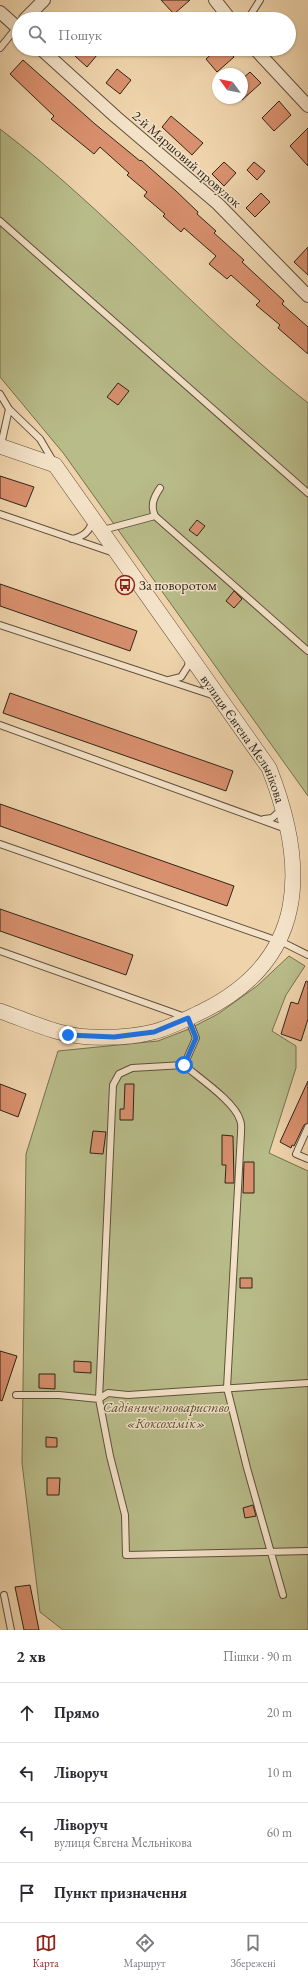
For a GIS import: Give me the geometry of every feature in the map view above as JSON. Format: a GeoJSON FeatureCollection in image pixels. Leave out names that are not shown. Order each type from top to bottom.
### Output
{"type":"FeatureCollection","features":[{"type":"Feature","properties":{"kind":"street"},"geometry":{"type":"LineString","coordinates":[[32,12],[44,0]]}},
{"type":"Feature","properties":{"kind":"street"},"geometry":{"type":"LineString","coordinates":[[215,0],[224,12]]}},
{"type":"Feature","properties":{"kind":"street"},"geometry":{"type":"LineString","coordinates":[[0,12],[12,20]]}},
{"type":"Feature","properties":{"kind":"street","name":"2-й Маршовий провулок"},"geometry":{"type":"LineString","coordinates":[[49,56],[116,117],[218,204],[308,296]]}},
{"type":"Feature","properties":{"kind":"street"},"geometry":{"type":"LineString","coordinates":[[262,56],[308,106]]}},
{"type":"Feature","properties":{"kind":"street"},"geometry":{"type":"LineString","coordinates":[[0,446],[55,464]]}},
{"type":"Feature","properties":{"kind":"street","name":"вулиця Євгена Мельнікова"},"geometry":{"type":"LineString","coordinates":[[0,1011],[68,1035],[114,1037],[154,1032],[214,1006],[251,982],[275,958],[284,943],[291,928],[300,892],[298,852],[295,832],[284,797],[269,768],[55,464]]}},
{"type":"Feature","properties":{"kind":"lane"},"geometry":{"type":"LineString","coordinates":[[252,12],[260,0]]}},
{"type":"Feature","properties":{"kind":"lane"},"geometry":{"type":"LineString","coordinates":[[0,48],[12,34]]}},
{"type":"Feature","properties":{"kind":"lane"},"geometry":{"type":"LineString","coordinates":[[0,222],[308,493]]}},
{"type":"Feature","properties":{"kind":"lane"},"geometry":{"type":"LineString","coordinates":[[0,394],[9,409],[40,439],[55,464]]}},
{"type":"Feature","properties":{"kind":"lane"},"geometry":{"type":"LineString","coordinates":[[0,446],[9,409]]}},
{"type":"Feature","properties":{"kind":"lane"},"geometry":{"type":"LineString","coordinates":[[160,488],[152,503],[152,510],[155,516],[308,651]]}},
{"type":"Feature","properties":{"kind":"lane"},"geometry":{"type":"LineString","coordinates":[[0,514],[118,555]]}},
{"type":"Feature","properties":{"kind":"lane"},"geometry":{"type":"LineString","coordinates":[[72,539],[79,538],[90,529],[92,522],[91,516]]}},
{"type":"Feature","properties":{"kind":"lane"},"geometry":{"type":"LineString","coordinates":[[101,531],[155,516]]}},
{"type":"Feature","properties":{"kind":"lane"},"geometry":{"type":"LineString","coordinates":[[0,625],[220,698]]}},
{"type":"Feature","properties":{"kind":"lane"},"geometry":{"type":"LineString","coordinates":[[168,681],[176,680],[185,673],[190,660],[188,652]]}},
{"type":"Feature","properties":{"kind":"lane"},"geometry":{"type":"LineString","coordinates":[[0,725],[295,832]]}},
{"type":"Feature","properties":{"kind":"lane"},"geometry":{"type":"LineString","coordinates":[[261,820],[272,818],[281,811],[284,797]]}},
{"type":"Feature","properties":{"kind":"lane"},"geometry":{"type":"LineString","coordinates":[[0,844],[284,943],[308,955]]}},
{"type":"Feature","properties":{"kind":"lane"},"geometry":{"type":"LineString","coordinates":[[0,951],[188,1018],[196,1038],[184,1065]]}},
{"type":"Feature","properties":{"kind":"lane"},"geometry":{"type":"LineString","coordinates":[[283,1595],[269,1552],[228,1388],[241,1133],[240,1120],[235,1110],[225,1100],[184,1065],[132,1068],[119,1074],[113,1085],[99,1400],[110,1456],[125,1515],[126,1556],[269,1552],[308,1551]]}},
{"type":"Feature","properties":{"kind":"lane"},"geometry":{"type":"LineString","coordinates":[[308,1128],[296,1154],[308,1159]]}},
{"type":"Feature","properties":{"kind":"lane"},"geometry":{"type":"LineString","coordinates":[[16,1395],[59,1395],[99,1400],[108,1393],[128,1395],[308,1383]]}},
{"type":"Feature","properties":{"kind":"lane"},"geometry":{"type":"LineString","coordinates":[[4,1595],[11,1630]]}},
{"type":"Feature","properties":{"kind":"green space"},"geometry":{"type":"Polygon","coordinates":[[[0,129],[79,195],[230,336],[308,403],[308,796],[64,454],[0,377],[0,129]]]}},
{"type":"Feature","properties":{"kind":"green space","name":"Садівниче товариство «Коксохімік»"},"geometry":{"type":"Polygon","coordinates":[[[289,956],[305,966],[286,995],[272,1031],[296,1046],[296,1068],[269,1153],[308,1171],[308,1630],[63,1630],[40,1612],[22,1463],[26,1154],[58,1051],[158,1041],[189,1029],[218,1014],[257,986],[289,956]]]}},
{"type":"Feature","properties":{"kind":"building"},"geometry":{"type":"Polygon","coordinates":[[[161,0],[190,0],[176,12],[172,12],[161,0]]]}},
{"type":"Feature","properties":{"kind":"building"},"geometry":{"type":"Polygon","coordinates":[[[75,56],[96,56],[87,67],[75,56]]]}},
{"type":"Feature","properties":{"kind":"building"},"geometry":{"type":"Polygon","coordinates":[[[209,56],[234,57],[222,68],[214,68],[206,59],[209,56]]]}},
{"type":"Feature","properties":{"kind":"building"},"geometry":{"type":"Polygon","coordinates":[[[23,60],[95,124],[140,161],[141,160],[198,212],[197,214],[216,231],[214,233],[244,260],[242,262],[284,301],[282,304],[308,327],[308,354],[278,328],[280,325],[256,305],[260,301],[231,275],[227,279],[209,264],[216,256],[184,228],[181,232],[163,216],[165,214],[144,196],[147,192],[127,175],[129,173],[100,147],[94,154],[51,119],[54,116],[10,74],[23,60]]]}},
{"type":"Feature","properties":{"kind":"building"},"geometry":{"type":"Polygon","coordinates":[[[117,69],[131,80],[120,94],[106,83],[117,69]]]}},
{"type":"Feature","properties":{"kind":"building"},"geometry":{"type":"Polygon","coordinates":[[[250,72],[261,83],[248,95],[248,74],[250,72]]]}},
{"type":"Feature","properties":{"kind":"building"},"geometry":{"type":"Polygon","coordinates":[[[279,101],[291,115],[274,131],[262,118],[279,101]]]}},
{"type":"Feature","properties":{"kind":"building"},"geometry":{"type":"Polygon","coordinates":[[[171,116],[203,143],[192,155],[162,127],[171,116]]]}},
{"type":"Feature","properties":{"kind":"building"},"geometry":{"type":"Polygon","coordinates":[[[308,128],[308,166],[290,146],[308,128]]]}},
{"type":"Feature","properties":{"kind":"building"},"geometry":{"type":"Polygon","coordinates":[[[224,162],[236,173],[224,186],[212,174],[224,162]]]}},
{"type":"Feature","properties":{"kind":"building"},"geometry":{"type":"Polygon","coordinates":[[[254,162],[265,171],[257,180],[247,170],[254,162]]]}},
{"type":"Feature","properties":{"kind":"building"},"geometry":{"type":"Polygon","coordinates":[[[261,193],[270,202],[255,217],[246,208],[261,193]]]}},
{"type":"Feature","properties":{"kind":"building"},"geometry":{"type":"Polygon","coordinates":[[[308,247],[308,275],[294,262],[308,247]]]}},
{"type":"Feature","properties":{"kind":"building"},"geometry":{"type":"Polygon","coordinates":[[[118,383],[129,391],[118,405],[107,397],[118,383]]]}},
{"type":"Feature","properties":{"kind":"building"},"geometry":{"type":"Polygon","coordinates":[[[0,476],[34,487],[26,507],[0,498],[0,476]]]}},
{"type":"Feature","properties":{"kind":"building"},"geometry":{"type":"Polygon","coordinates":[[[197,520],[205,526],[197,536],[189,530],[197,520]]]}},
{"type":"Feature","properties":{"kind":"building"},"geometry":{"type":"Polygon","coordinates":[[[0,584],[137,631],[130,651],[0,606],[0,584]]]}},
{"type":"Feature","properties":{"kind":"building"},"geometry":{"type":"Polygon","coordinates":[[[234,591],[242,599],[234,608],[226,601],[234,591]]]}},
{"type":"Feature","properties":{"kind":"building"},"geometry":{"type":"Polygon","coordinates":[[[10,693],[233,771],[226,791],[3,713],[10,693]]]}},
{"type":"Feature","properties":{"kind":"building"},"geometry":{"type":"Polygon","coordinates":[[[0,804],[234,886],[227,906],[0,826],[0,804]]]}},
{"type":"Feature","properties":{"kind":"building"},"geometry":{"type":"Polygon","coordinates":[[[0,909],[133,955],[126,975],[0,931],[0,909]]]}},
{"type":"Feature","properties":{"kind":"building"},"geometry":{"type":"Polygon","coordinates":[[[306,981],[308,982],[308,1019],[301,1041],[281,1034],[291,1002],[298,1004],[306,981]]]}},
{"type":"Feature","properties":{"kind":"building"},"geometry":{"type":"Polygon","coordinates":[[[308,1081],[308,1123],[304,1125],[294,1146],[292,1145],[291,1148],[280,1142],[308,1081]]]}},
{"type":"Feature","properties":{"kind":"building"},"geometry":{"type":"Polygon","coordinates":[[[0,1084],[26,1094],[18,1117],[0,1110],[0,1084]]]}},
{"type":"Feature","properties":{"kind":"building"},"geometry":{"type":"Polygon","coordinates":[[[125,1084],[134,1084],[133,1120],[120,1120],[120,1109],[124,1109],[125,1084]]]}},
{"type":"Feature","properties":{"kind":"building"},"geometry":{"type":"Polygon","coordinates":[[[93,1131],[106,1132],[103,1154],[90,1153],[93,1131]]]}},
{"type":"Feature","properties":{"kind":"building"},"geometry":{"type":"Polygon","coordinates":[[[222,1135],[233,1136],[234,1183],[225,1183],[226,1165],[222,1165],[222,1135]]]}},
{"type":"Feature","properties":{"kind":"building"},"geometry":{"type":"Polygon","coordinates":[[[244,1162],[254,1162],[254,1193],[243,1193],[244,1162]]]}},
{"type":"Feature","properties":{"kind":"building"},"geometry":{"type":"Polygon","coordinates":[[[240,1278],[252,1278],[252,1288],[240,1288],[240,1278]]]}},
{"type":"Feature","properties":{"kind":"building"},"geometry":{"type":"Polygon","coordinates":[[[0,1351],[17,1356],[2,1401],[0,1400],[0,1351]]]}},
{"type":"Feature","properties":{"kind":"building"},"geometry":{"type":"Polygon","coordinates":[[[74,1361],[91,1362],[91,1373],[74,1372],[74,1361]]]}},
{"type":"Feature","properties":{"kind":"building"},"geometry":{"type":"Polygon","coordinates":[[[39,1374],[55,1374],[55,1389],[39,1388],[39,1374]]]}},
{"type":"Feature","properties":{"kind":"building"},"geometry":{"type":"Polygon","coordinates":[[[46,1437],[57,1438],[57,1447],[46,1447],[46,1437]]]}},
{"type":"Feature","properties":{"kind":"building"},"geometry":{"type":"Polygon","coordinates":[[[47,1478],[60,1478],[59,1495],[47,1495],[47,1478]]]}},
{"type":"Feature","properties":{"kind":"building"},"geometry":{"type":"Polygon","coordinates":[[[253,1505],[256,1516],[245,1518],[243,1508],[253,1505]]]}},
{"type":"Feature","properties":{"kind":"building"},"geometry":{"type":"Polygon","coordinates":[[[30,1585],[39,1630],[24,1630],[15,1587],[30,1585]]]}},
{"type":"Feature","properties":{"kind":"place","name":"За поворотом"},"geometry":{"type":"Point","coordinates":[125,585]}},
{"type":"Feature","properties":{"kind":"route"},"geometry":{"type":"LineString","coordinates":[[68,1035],[114,1037],[154,1032],[188,1018],[196,1038],[184,1065]]}}]}
